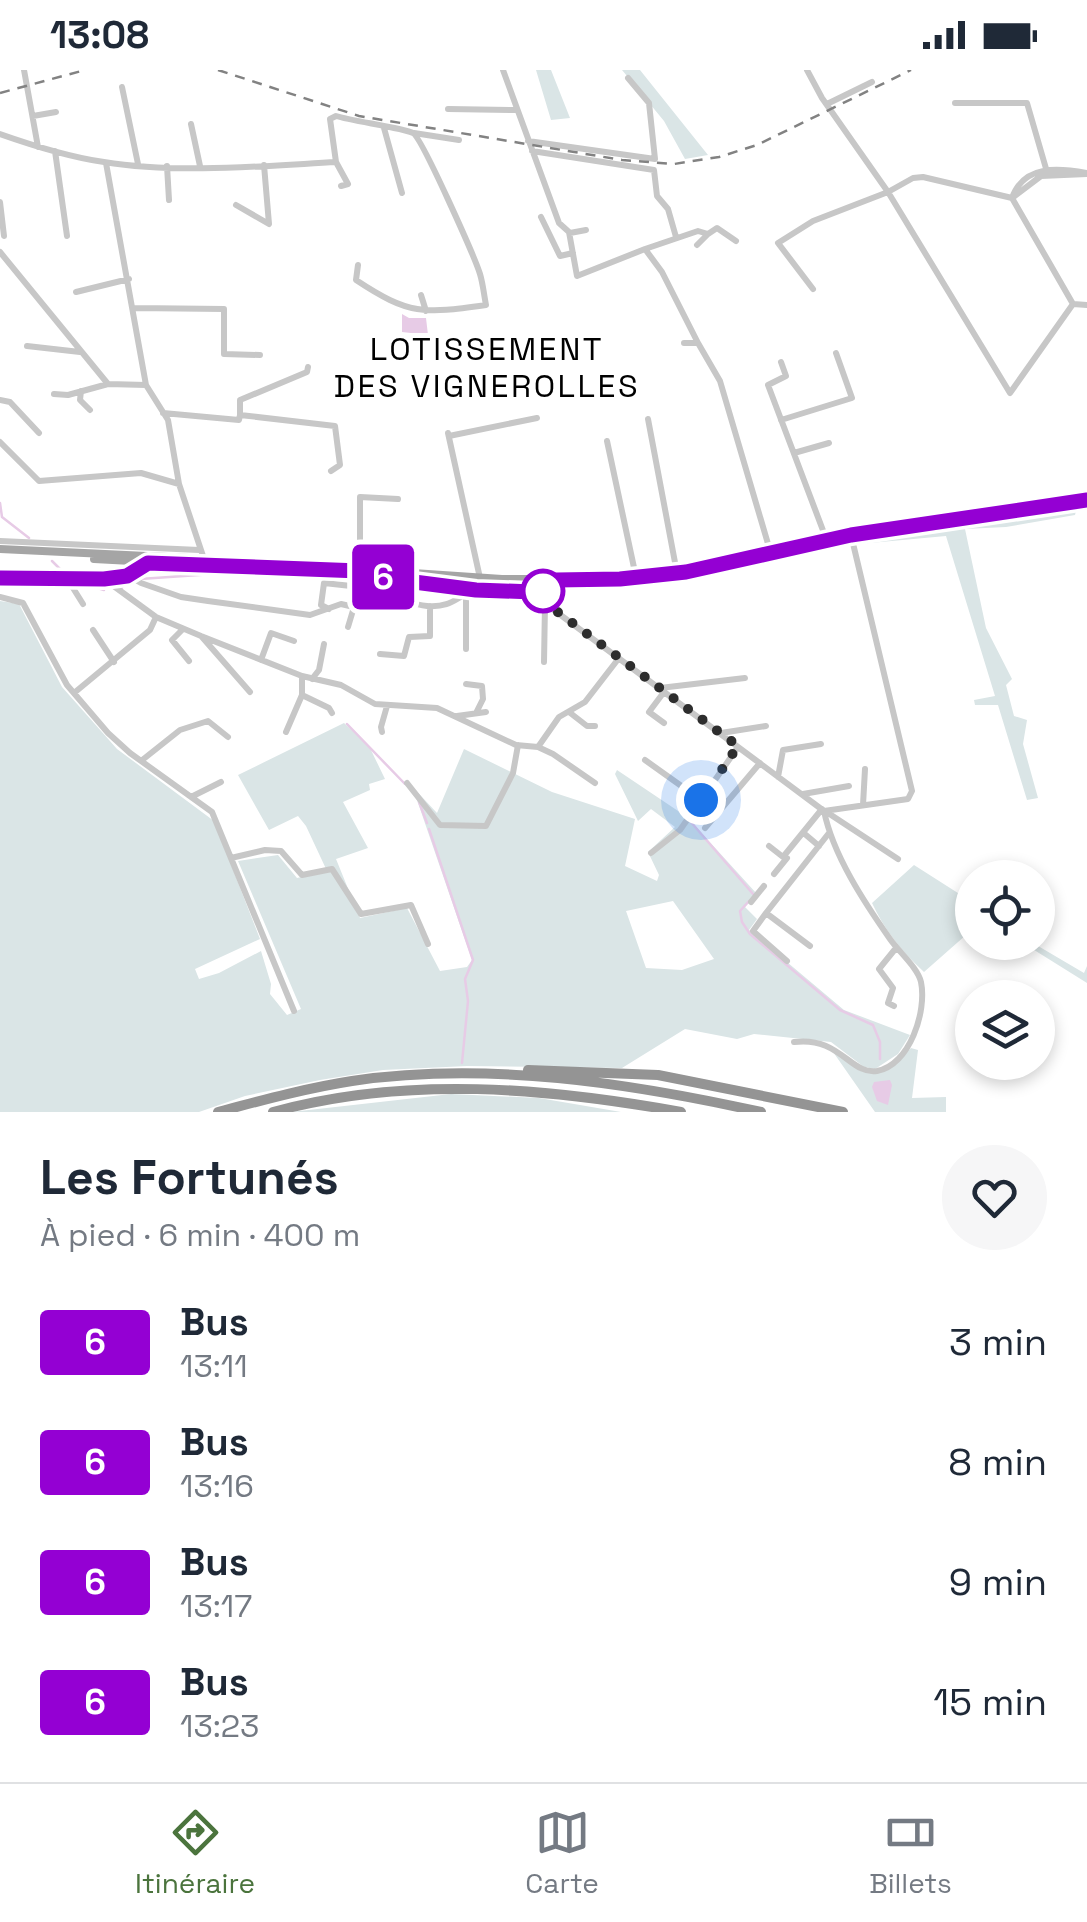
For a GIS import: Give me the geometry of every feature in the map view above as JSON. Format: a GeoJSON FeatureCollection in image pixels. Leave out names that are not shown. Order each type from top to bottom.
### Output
{"type":"FeatureCollection","features":[{"type":"Feature","properties":{"kind":"highway"},"geometry":{"type":"LineString","coordinates":[[218,1112],[357,1080],[409,1072],[475,1070],[673,1077],[843,1112]]}},
{"type":"Feature","properties":{"kind":"highway"},"geometry":{"type":"LineString","coordinates":[[357,1080],[444,1075],[540,1078],[661,1093],[761,1112]]}},
{"type":"Feature","properties":{"kind":"highway"},"geometry":{"type":"LineString","coordinates":[[273,1112],[384,1093],[438,1090],[536,1092],[681,1112]]}},
{"type":"Feature","properties":{"kind":"highway"},"geometry":{"type":"LineString","coordinates":[[536,1092],[642,1112]]}},
{"type":"Feature","properties":{"kind":"main road"},"geometry":{"type":"LineString","coordinates":[[0,552],[480,578],[636,578],[772,555],[851,535],[1087,500]]}},
{"type":"Feature","properties":{"kind":"main road"},"geometry":{"type":"LineString","coordinates":[[0,552],[191,558],[202,554],[310,568]]}},
{"type":"Feature","properties":{"kind":"street"},"geometry":{"type":"LineString","coordinates":[[24,70],[38,147]]}},
{"type":"Feature","properties":{"kind":"street"},"geometry":{"type":"LineString","coordinates":[[504,70],[558,223],[570,234],[576,276],[676,237],[701,231],[708,234]]}},
{"type":"Feature","properties":{"kind":"street"},"geometry":{"type":"LineString","coordinates":[[807,70],[888,192],[1010,393],[1073,304]]}},
{"type":"Feature","properties":{"kind":"street"},"geometry":{"type":"LineString","coordinates":[[526,140],[656,158],[649,104],[628,78]]}},
{"type":"Feature","properties":{"kind":"street"},"geometry":{"type":"LineString","coordinates":[[827,104],[872,82]]}},
{"type":"Feature","properties":{"kind":"street"},"geometry":{"type":"LineString","coordinates":[[122,87],[138,164]]}},
{"type":"Feature","properties":{"kind":"street"},"geometry":{"type":"LineString","coordinates":[[955,103],[1027,103],[1047,171]]}},
{"type":"Feature","properties":{"kind":"street"},"geometry":{"type":"LineString","coordinates":[[448,109],[516,110]]}},
{"type":"Feature","properties":{"kind":"street"},"geometry":{"type":"LineString","coordinates":[[33,116],[56,112]]}},
{"type":"Feature","properties":{"kind":"street"},"geometry":{"type":"LineString","coordinates":[[341,186],[348,184],[336,162],[330,119],[336,116],[459,140]]}},
{"type":"Feature","properties":{"kind":"street"},"geometry":{"type":"LineString","coordinates":[[191,124],[200,166]]}},
{"type":"Feature","properties":{"kind":"street"},"geometry":{"type":"LineString","coordinates":[[384,128],[402,194]]}},
{"type":"Feature","properties":{"kind":"street"},"geometry":{"type":"LineString","coordinates":[[358,265],[356,280],[393,304],[426,311],[487,309],[480,272],[463,237],[458,216],[413,133]]}},
{"type":"Feature","properties":{"kind":"street"},"geometry":{"type":"LineString","coordinates":[[0,134],[106,162],[167,166],[336,162]]}},
{"type":"Feature","properties":{"kind":"street"},"geometry":{"type":"LineString","coordinates":[[55,151],[67,236]]}},
{"type":"Feature","properties":{"kind":"street"},"geometry":{"type":"LineString","coordinates":[[531,151],[654,170],[658,199],[668,209],[676,237]]}},
{"type":"Feature","properties":{"kind":"street"},"geometry":{"type":"LineString","coordinates":[[610,165],[612,154]]}},
{"type":"Feature","properties":{"kind":"street"},"geometry":{"type":"LineString","coordinates":[[0,541],[202,554],[179,484],[168,420],[146,385],[106,162]]}},
{"type":"Feature","properties":{"kind":"street"},"geometry":{"type":"LineString","coordinates":[[167,166],[169,200]]}},
{"type":"Feature","properties":{"kind":"street"},"geometry":{"type":"LineString","coordinates":[[236,206],[269,224],[264,166]]}},
{"type":"Feature","properties":{"kind":"street"},"geometry":{"type":"LineString","coordinates":[[1012,198],[1022,183],[1047,171],[1087,174]]}},
{"type":"Feature","properties":{"kind":"street"},"geometry":{"type":"LineString","coordinates":[[813,288],[778,243],[813,221],[888,192],[912,178],[923,177],[1012,198],[1073,304]]}},
{"type":"Feature","properties":{"kind":"street"},"geometry":{"type":"LineString","coordinates":[[0,202],[4,236]]}},
{"type":"Feature","properties":{"kind":"street"},"geometry":{"type":"LineString","coordinates":[[540,217],[560,256],[573,254]]}},
{"type":"Feature","properties":{"kind":"street"},"geometry":{"type":"LineString","coordinates":[[696,244],[718,228],[736,241]]}},
{"type":"Feature","properties":{"kind":"street"},"geometry":{"type":"LineString","coordinates":[[570,234],[586,230]]}},
{"type":"Feature","properties":{"kind":"street"},"geometry":{"type":"LineString","coordinates":[[645,249],[662,272],[720,380],[772,555]]}},
{"type":"Feature","properties":{"kind":"street"},"geometry":{"type":"LineString","coordinates":[[0,252],[108,384]]}},
{"type":"Feature","properties":{"kind":"street"},"geometry":{"type":"LineString","coordinates":[[76,292],[128,279]]}},
{"type":"Feature","properties":{"kind":"street"},"geometry":{"type":"LineString","coordinates":[[421,295],[426,311]]}},
{"type":"Feature","properties":{"kind":"street"},"geometry":{"type":"LineString","coordinates":[[1073,304],[1087,305]]}},
{"type":"Feature","properties":{"kind":"street"},"geometry":{"type":"LineString","coordinates":[[134,308],[224,310],[224,354],[260,355]]}},
{"type":"Feature","properties":{"kind":"street"},"geometry":{"type":"LineString","coordinates":[[684,343],[698,343]]}},
{"type":"Feature","properties":{"kind":"street"},"geometry":{"type":"LineString","coordinates":[[27,346],[82,352]]}},
{"type":"Feature","properties":{"kind":"street"},"geometry":{"type":"LineString","coordinates":[[781,420],[852,398],[836,353]]}},
{"type":"Feature","properties":{"kind":"street"},"geometry":{"type":"LineString","coordinates":[[781,362],[786,376],[768,385],[827,541]]}},
{"type":"Feature","properties":{"kind":"street"},"geometry":{"type":"LineString","coordinates":[[163,413],[240,420],[240,400],[307,372],[308,367]]}},
{"type":"Feature","properties":{"kind":"street"},"geometry":{"type":"LineString","coordinates":[[54,394],[108,384],[146,385]]}},
{"type":"Feature","properties":{"kind":"street"},"geometry":{"type":"LineString","coordinates":[[80,391],[80,400],[90,410]]}},
{"type":"Feature","properties":{"kind":"street"},"geometry":{"type":"LineString","coordinates":[[0,400],[10,402],[39,433]]}},
{"type":"Feature","properties":{"kind":"street"},"geometry":{"type":"LineString","coordinates":[[240,415],[335,426],[340,465],[331,470]]}},
{"type":"Feature","properties":{"kind":"street"},"geometry":{"type":"LineString","coordinates":[[480,578],[448,434],[538,418]]}},
{"type":"Feature","properties":{"kind":"street"},"geometry":{"type":"LineString","coordinates":[[648,420],[678,573]]}},
{"type":"Feature","properties":{"kind":"street"},"geometry":{"type":"LineString","coordinates":[[606,441],[636,578]]}},
{"type":"Feature","properties":{"kind":"street"},"geometry":{"type":"LineString","coordinates":[[0,442],[39,481],[140,474],[179,484]]}},
{"type":"Feature","properties":{"kind":"street"},"geometry":{"type":"LineString","coordinates":[[794,453],[829,443]]}},
{"type":"Feature","properties":{"kind":"street"},"geometry":{"type":"LineString","coordinates":[[360,571],[360,498],[398,499]]}},
{"type":"Feature","properties":{"kind":"street"},"geometry":{"type":"LineString","coordinates":[[769,846],[783,857],[823,810],[908,799],[912,790],[851,535]]}},
{"type":"Feature","properties":{"kind":"street"},"geometry":{"type":"LineString","coordinates":[[123,575],[137,558],[191,558]]}},
{"type":"Feature","properties":{"kind":"street"},"geometry":{"type":"LineString","coordinates":[[0,578],[104,579],[148,563]]}},
{"type":"Feature","properties":{"kind":"street"},"geometry":{"type":"LineString","coordinates":[[123,575],[181,597],[310,614],[342,604],[354,607]]}},
{"type":"Feature","properties":{"kind":"street"},"geometry":{"type":"LineString","coordinates":[[104,579],[156,617],[184,629],[302,676],[342,685],[374,704],[437,708],[518,745],[538,747],[595,783]]}},
{"type":"Feature","properties":{"kind":"street"},"geometry":{"type":"LineString","coordinates":[[68,580],[83,604]]}},
{"type":"Feature","properties":{"kind":"street"},"geometry":{"type":"LineString","coordinates":[[329,609],[321,605],[324,583],[360,586],[412,605],[446,607],[476,590],[534,592],[778,777],[898,859]]}},
{"type":"Feature","properties":{"kind":"street"},"geometry":{"type":"LineString","coordinates":[[348,628],[360,600],[378,593]]}},
{"type":"Feature","properties":{"kind":"street"},"geometry":{"type":"LineString","coordinates":[[466,596],[466,648]]}},
{"type":"Feature","properties":{"kind":"street"},"geometry":{"type":"LineString","coordinates":[[0,597],[23,604],[67,685],[108,732],[140,761],[212,812],[294,1011]]}},
{"type":"Feature","properties":{"kind":"street"},"geometry":{"type":"LineString","coordinates":[[544,662],[545,604]]}},
{"type":"Feature","properties":{"kind":"street"},"geometry":{"type":"LineString","coordinates":[[380,654],[404,656],[410,637],[430,636],[430,606]]}},
{"type":"Feature","properties":{"kind":"street"},"geometry":{"type":"LineString","coordinates":[[74,694],[150,630],[156,617]]}},
{"type":"Feature","properties":{"kind":"street"},"geometry":{"type":"LineString","coordinates":[[184,629],[172,640],[189,661]]}},
{"type":"Feature","properties":{"kind":"street"},"geometry":{"type":"LineString","coordinates":[[93,630],[114,662]]}},
{"type":"Feature","properties":{"kind":"street"},"geometry":{"type":"LineString","coordinates":[[261,660],[271,634],[294,641]]}},
{"type":"Feature","properties":{"kind":"street"},"geometry":{"type":"LineString","coordinates":[[201,636],[250,692]]}},
{"type":"Feature","properties":{"kind":"street"},"geometry":{"type":"LineString","coordinates":[[312,679],[319,670],[324,644]]}},
{"type":"Feature","properties":{"kind":"street"},"geometry":{"type":"LineString","coordinates":[[538,747],[560,717],[585,702],[619,658]]}},
{"type":"Feature","properties":{"kind":"street"},"geometry":{"type":"LineString","coordinates":[[286,732],[302,695],[302,676]]}},
{"type":"Feature","properties":{"kind":"street"},"geometry":{"type":"LineString","coordinates":[[662,690],[746,678]]}},
{"type":"Feature","properties":{"kind":"street"},"geometry":{"type":"LineString","coordinates":[[455,716],[481,713],[482,686],[466,684]]}},
{"type":"Feature","properties":{"kind":"street"},"geometry":{"type":"LineString","coordinates":[[662,690],[650,712],[664,723]]}},
{"type":"Feature","properties":{"kind":"street"},"geometry":{"type":"LineString","coordinates":[[302,695],[332,714]]}},
{"type":"Feature","properties":{"kind":"street"},"geometry":{"type":"LineString","coordinates":[[382,732],[387,706]]}},
{"type":"Feature","properties":{"kind":"street"},"geometry":{"type":"LineString","coordinates":[[569,712],[587,726],[595,726]]}},
{"type":"Feature","properties":{"kind":"street"},"geometry":{"type":"LineString","coordinates":[[140,761],[180,730],[208,721],[228,737]]}},
{"type":"Feature","properties":{"kind":"street"},"geometry":{"type":"LineString","coordinates":[[720,733],[766,726]]}},
{"type":"Feature","properties":{"kind":"street"},"geometry":{"type":"LineString","coordinates":[[778,777],[784,750],[822,744]]}},
{"type":"Feature","properties":{"kind":"street"},"geometry":{"type":"LineString","coordinates":[[407,783],[440,825],[486,826],[513,773],[518,745]]}},
{"type":"Feature","properties":{"kind":"street"},"geometry":{"type":"LineString","coordinates":[[651,853],[680,830],[738,746]]}},
{"type":"Feature","properties":{"kind":"street"},"geometry":{"type":"LineString","coordinates":[[645,760],[701,800]]}},
{"type":"Feature","properties":{"kind":"street"},"geometry":{"type":"LineString","coordinates":[[705,828],[760,763]]}},
{"type":"Feature","properties":{"kind":"street"},"geometry":{"type":"LineString","coordinates":[[863,805],[866,769]]}},
{"type":"Feature","properties":{"kind":"street"},"geometry":{"type":"LineString","coordinates":[[191,797],[221,782]]}},
{"type":"Feature","properties":{"kind":"street"},"geometry":{"type":"LineString","coordinates":[[802,794],[849,786]]}},
{"type":"Feature","properties":{"kind":"street"},"geometry":{"type":"LineString","coordinates":[[794,1042],[832,1046],[860,1069],[884,1069],[916,1033],[922,1002],[920,979],[876,920],[829,833],[823,810]]}},
{"type":"Feature","properties":{"kind":"street"},"geometry":{"type":"LineString","coordinates":[[798,844],[812,828]]}},
{"type":"Feature","properties":{"kind":"street"},"geometry":{"type":"LineString","coordinates":[[786,961],[753,931],[829,833]]}},
{"type":"Feature","properties":{"kind":"street"},"geometry":{"type":"LineString","coordinates":[[806,835],[819,846]]}},
{"type":"Feature","properties":{"kind":"street"},"geometry":{"type":"LineString","coordinates":[[231,858],[266,850],[281,851],[302,875],[332,868],[361,914],[410,905],[428,944]]}},
{"type":"Feature","properties":{"kind":"street"},"geometry":{"type":"LineString","coordinates":[[774,874],[788,857]]}},
{"type":"Feature","properties":{"kind":"street"},"geometry":{"type":"LineString","coordinates":[[781,865],[795,876]]}},
{"type":"Feature","properties":{"kind":"street"},"geometry":{"type":"LineString","coordinates":[[751,902],[764,886]]}},
{"type":"Feature","properties":{"kind":"street"},"geometry":{"type":"LineString","coordinates":[[758,894],[772,905]]}},
{"type":"Feature","properties":{"kind":"street"},"geometry":{"type":"LineString","coordinates":[[766,913],[810,946]]}},
{"type":"Feature","properties":{"kind":"street"},"geometry":{"type":"LineString","coordinates":[[894,1006],[888,1003],[892,988],[879,969],[896,948]]}},
{"type":"Feature","properties":{"kind":"shaded area"},"geometry":{"type":"Polygon","coordinates":[[[536,70],[551,70],[570,118],[551,120],[536,70]]]}},
{"type":"Feature","properties":{"kind":"shaded area"},"geometry":{"type":"Polygon","coordinates":[[[622,70],[640,70],[708,155],[685,159],[664,121],[622,70]]]}},
{"type":"Feature","properties":{"kind":"shaded area"},"geometry":{"type":"Polygon","coordinates":[[[402,314],[426,318],[428,335],[402,332],[402,314]]]}},
{"type":"Feature","properties":{"kind":"shaded area"},"geometry":{"type":"Polygon","coordinates":[[[1077,507],[1075,515],[1006,527],[965,529],[986,628],[1012,679],[1006,685],[1014,716],[1027,720],[1023,744],[1038,798],[1027,800],[998,705],[975,705],[974,700],[995,696],[946,536],[859,544],[854,540],[1077,507]]]}},
{"type":"Feature","properties":{"kind":"shaded area"},"geometry":{"type":"Polygon","coordinates":[[[0,601],[19,604],[62,687],[117,749],[214,821],[260,939],[195,969],[199,979],[261,951],[271,984],[270,994],[287,1015],[301,1009],[238,861],[278,855],[297,878],[327,871],[298,816],[269,830],[238,775],[344,723],[369,746],[385,779],[369,784],[370,790],[343,802],[368,848],[336,859],[360,918],[407,908],[440,971],[467,967],[472,960],[407,781],[437,813],[464,749],[552,792],[635,819],[625,866],[657,881],[659,875],[648,852],[675,827],[651,809],[638,821],[615,774],[617,770],[687,817],[757,894],[745,907],[757,919],[749,930],[844,1010],[910,1035],[898,1054],[875,1069],[864,1067],[831,1042],[754,1034],[737,1039],[685,1029],[622,1068],[467,1066],[383,1070],[245,1096],[199,1112],[0,1112],[0,601]],[[673,901],[626,911],[646,968],[682,970],[714,959],[673,901]]]}},
{"type":"Feature","properties":{"kind":"shaded area"},"geometry":{"type":"Polygon","coordinates":[[[914,865],[955,891],[955,945],[924,972],[894,940],[872,903],[914,865]]]}},
{"type":"Feature","properties":{"kind":"shaded area"},"geometry":{"type":"Polygon","coordinates":[[[1055,956],[1084,973],[1087,966],[1087,983],[1050,960],[1055,960],[1055,956]]]}},
{"type":"Feature","properties":{"kind":"shaded area"},"geometry":{"type":"Polygon","coordinates":[[[911,1048],[918,1050],[912,1098],[946,1097],[946,1112],[875,1112],[831,1049],[876,1073],[911,1048]]]}},
{"type":"Feature","properties":{"kind":"shaded area"},"geometry":{"type":"Polygon","coordinates":[[[890,1080],[888,1105],[877,1101],[872,1087],[874,1082],[890,1080]]]}},
{"type":"Feature","properties":{"kind":"shaded area"},"geometry":{"type":"Polygon","coordinates":[[[451,1094],[539,1098],[621,1112],[291,1112],[451,1094]]]}},
{"type":"Feature","properties":{"kind":"waterway"},"geometry":{"type":"LineString","coordinates":[[0,503],[2,517],[29,538]]}},
{"type":"Feature","properties":{"kind":"waterway"},"geometry":{"type":"LineString","coordinates":[[52,561],[63,572],[76,576]]}},
{"type":"Feature","properties":{"kind":"waterway"},"geometry":{"type":"LineString","coordinates":[[140,579],[243,572],[335,576],[462,593]]}},
{"type":"Feature","properties":{"kind":"waterway"},"geometry":{"type":"LineString","coordinates":[[122,588],[122,581],[128,580]]}},
{"type":"Feature","properties":{"kind":"waterway"},"geometry":{"type":"LineString","coordinates":[[425,580],[524,586]]}},
{"type":"Feature","properties":{"kind":"waterway"},"geometry":{"type":"LineString","coordinates":[[84,584],[104,590]]}},
{"type":"Feature","properties":{"kind":"waterway"},"geometry":{"type":"LineString","coordinates":[[347,724],[405,784]]}},
{"type":"Feature","properties":{"kind":"waterway"},"geometry":{"type":"LineString","coordinates":[[419,802],[427,823]]}},
{"type":"Feature","properties":{"kind":"waterway"},"geometry":{"type":"LineString","coordinates":[[690,821],[753,894]]}},
{"type":"Feature","properties":{"kind":"waterway"},"geometry":{"type":"LineString","coordinates":[[429,829],[473,960],[465,979],[468,1001],[462,1063]]}},
{"type":"Feature","properties":{"kind":"waterway"},"geometry":{"type":"LineString","coordinates":[[749,901],[740,911],[750,934],[840,1010],[873,1025],[880,1042],[880,1059]]}},
{"type":"Feature","properties":{"kind":"railway"},"geometry":{"type":"LineString","coordinates":[[0,93],[85,70]]}},
{"type":"Feature","properties":{"kind":"railway"},"geometry":{"type":"LineString","coordinates":[[218,70],[359,116],[622,160],[674,164],[719,157],[757,145],[911,70]]}},
{"type":"Feature","properties":{"kind":"bus line","name":"6"},"geometry":{"type":"LineString","coordinates":[[0,578],[104,579],[127,576],[148,563],[310,568],[360,571],[476,590],[534,592],[536,596],[556,580],[686,572],[851,535],[1087,500]]}},
{"type":"Feature","properties":{"kind":"district","name":"LOTISSEMENT DES VIGNEROLLES"},"geometry":{"type":"Point","coordinates":[487,368]}},
{"type":"Feature","properties":{"kind":"route"},"geometry":{"type":"LineString","coordinates":[[543,591],[536,596],[738,746],[701,800]]}}]}
